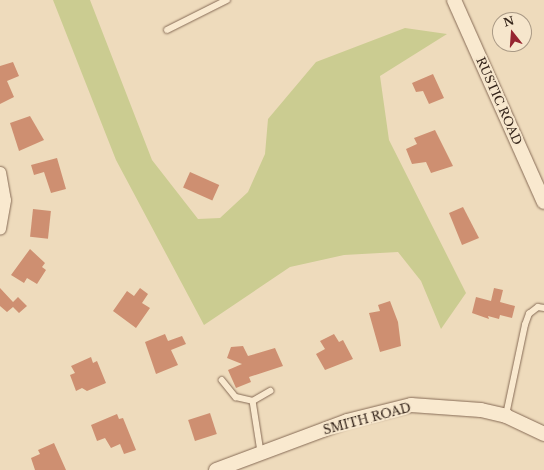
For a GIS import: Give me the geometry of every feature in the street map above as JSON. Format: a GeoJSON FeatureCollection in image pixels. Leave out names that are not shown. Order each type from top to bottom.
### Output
{"type":"FeatureCollection","features":[{"type":"Feature","properties":{"kind":"street","name":"RUSTIC ROAD"},"geometry":{"type":"LineString","coordinates":[[454,0],[544,202]]}},
{"type":"Feature","properties":{"kind":"street"},"geometry":{"type":"LineString","coordinates":[[0,172],[5,188],[5,211],[0,229]]}},
{"type":"Feature","properties":{"kind":"street","name":"SMITH ROAD"},"geometry":{"type":"LineString","coordinates":[[216,470],[347,421],[411,405],[459,407],[506,416],[544,434]]}},
{"type":"Feature","properties":{"kind":"lane"},"geometry":{"type":"LineString","coordinates":[[167,30],[227,0]]}},
{"type":"Feature","properties":{"kind":"lane"},"geometry":{"type":"LineString","coordinates":[[506,416],[525,325],[529,314],[538,307],[544,308]]}},
{"type":"Feature","properties":{"kind":"lane"},"geometry":{"type":"LineString","coordinates":[[222,380],[236,397],[253,401],[270,391]]}},
{"type":"Feature","properties":{"kind":"lane"},"geometry":{"type":"LineString","coordinates":[[253,401],[261,453]]}},
{"type":"Feature","properties":{"kind":"green space"},"geometry":{"type":"Polygon","coordinates":[[[53,0],[90,0],[152,160],[198,219],[220,218],[248,192],[265,154],[268,119],[316,62],[405,28],[447,34],[380,76],[389,140],[466,293],[441,329],[421,281],[398,252],[344,255],[290,267],[204,325],[116,160],[53,0]]]}},
{"type":"Feature","properties":{"kind":"building"},"geometry":{"type":"Polygon","coordinates":[[[13,62],[19,76],[7,81],[14,97],[0,104],[0,66],[13,62]]]}},
{"type":"Feature","properties":{"kind":"building"},"geometry":{"type":"Polygon","coordinates":[[[433,74],[444,98],[429,104],[423,91],[416,92],[412,83],[433,74]]]}},
{"type":"Feature","properties":{"kind":"building"},"geometry":{"type":"Polygon","coordinates":[[[30,116],[44,140],[19,151],[10,123],[30,116]]]}},
{"type":"Feature","properties":{"kind":"building"},"geometry":{"type":"Polygon","coordinates":[[[435,130],[453,166],[431,173],[426,162],[412,164],[406,149],[417,144],[414,138],[435,130]]]}},
{"type":"Feature","properties":{"kind":"building"},"geometry":{"type":"Polygon","coordinates":[[[57,158],[66,189],[51,193],[44,172],[34,175],[31,165],[57,158]]]}},
{"type":"Feature","properties":{"kind":"building"},"geometry":{"type":"Polygon","coordinates":[[[190,172],[219,185],[212,201],[183,188],[190,172]]]}},
{"type":"Feature","properties":{"kind":"building"},"geometry":{"type":"Polygon","coordinates":[[[463,207],[479,238],[462,245],[449,213],[463,207]]]}},
{"type":"Feature","properties":{"kind":"building"},"geometry":{"type":"Polygon","coordinates":[[[33,209],[51,211],[48,239],[30,237],[33,209]]]}},
{"type":"Feature","properties":{"kind":"building"},"geometry":{"type":"Polygon","coordinates":[[[30,249],[45,263],[42,267],[46,270],[37,284],[27,278],[24,283],[11,275],[30,249]]]}},
{"type":"Feature","properties":{"kind":"building"},"geometry":{"type":"Polygon","coordinates":[[[0,288],[13,302],[18,297],[27,306],[19,313],[13,307],[7,312],[0,306],[0,288]]]}},
{"type":"Feature","properties":{"kind":"building"},"geometry":{"type":"Polygon","coordinates":[[[140,288],[148,294],[142,303],[150,308],[136,328],[113,311],[127,291],[134,296],[140,288]]]}},
{"type":"Feature","properties":{"kind":"building"},"geometry":{"type":"Polygon","coordinates":[[[494,288],[503,290],[500,302],[515,306],[512,318],[500,315],[499,319],[488,316],[489,319],[472,313],[476,297],[491,301],[494,288]]]}},
{"type":"Feature","properties":{"kind":"building"},"geometry":{"type":"Polygon","coordinates":[[[390,301],[398,322],[401,346],[380,352],[369,313],[380,311],[378,305],[390,301]]]}},
{"type":"Feature","properties":{"kind":"building"},"geometry":{"type":"Polygon","coordinates":[[[165,334],[168,341],[182,336],[186,344],[171,350],[178,365],[156,374],[145,342],[165,334]]]}},
{"type":"Feature","properties":{"kind":"building"},"geometry":{"type":"Polygon","coordinates":[[[334,334],[339,342],[343,340],[353,359],[325,370],[316,354],[325,349],[320,341],[334,334]]]}},
{"type":"Feature","properties":{"kind":"building"},"geometry":{"type":"Polygon","coordinates":[[[243,346],[248,356],[275,348],[283,366],[249,377],[251,382],[236,388],[228,370],[242,364],[227,358],[231,347],[243,346]]]}},
{"type":"Feature","properties":{"kind":"building"},"geometry":{"type":"Polygon","coordinates":[[[91,357],[93,363],[97,361],[106,383],[87,391],[82,388],[76,391],[70,375],[75,373],[71,366],[91,357]]]}},
{"type":"Feature","properties":{"kind":"building"},"geometry":{"type":"Polygon","coordinates":[[[210,413],[217,434],[195,441],[188,420],[210,413]]]}},
{"type":"Feature","properties":{"kind":"building"},"geometry":{"type":"Polygon","coordinates":[[[117,414],[119,419],[123,418],[136,450],[124,454],[120,444],[111,448],[105,438],[97,441],[91,425],[117,414]]]}},
{"type":"Feature","properties":{"kind":"building"},"geometry":{"type":"Polygon","coordinates":[[[54,443],[66,470],[35,470],[31,458],[40,454],[38,450],[54,443]]]}}]}
